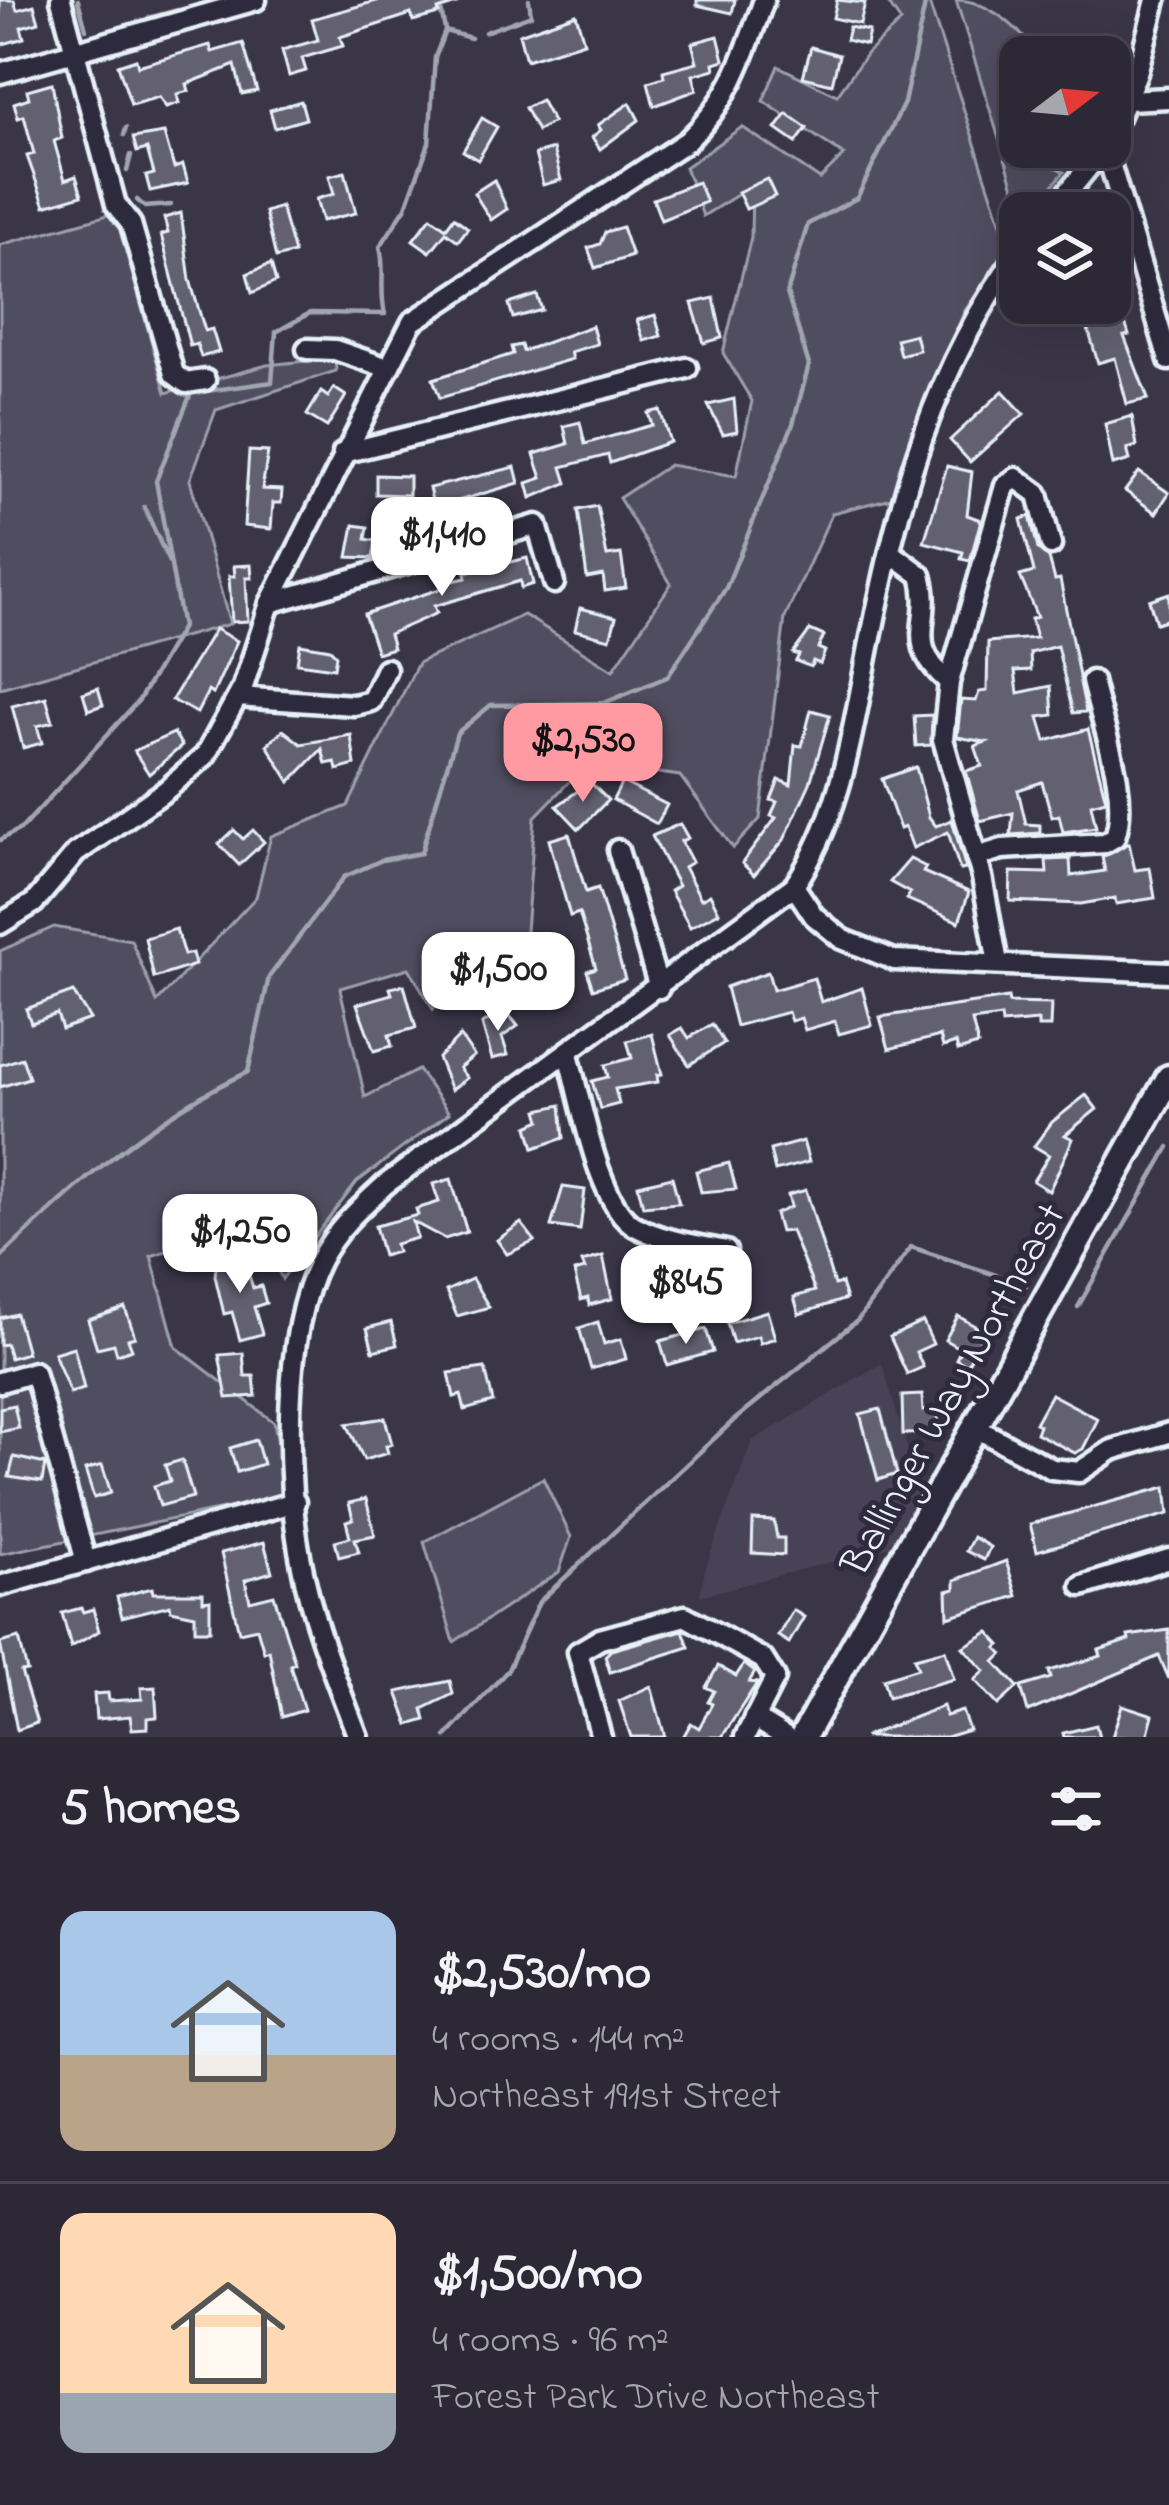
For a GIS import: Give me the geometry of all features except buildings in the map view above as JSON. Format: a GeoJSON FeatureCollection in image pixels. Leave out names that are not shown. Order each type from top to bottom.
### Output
{"type":"FeatureCollection","features":[{"type":"Feature","properties":{"kind":"main road","name":"Ballinger Way Northeast"},"geometry":{"type":"LineString","coordinates":[[803,1737],[1169,1078]]}},
{"type":"Feature","properties":{"kind":"street"},"geometry":{"type":"LineString","coordinates":[[61,0],[116,205],[130,224],[174,374],[186,383],[205,380]]}},
{"type":"Feature","properties":{"kind":"street"},"geometry":{"type":"LineString","coordinates":[[0,73],[256,0]]}},
{"type":"Feature","properties":{"kind":"street"},"geometry":{"type":"LineString","coordinates":[[0,924],[34,903],[76,854],[165,791],[205,756],[238,697],[270,603],[412,322],[687,141],[716,114],[734,85],[764,0]]}},
{"type":"Feature","properties":{"kind":"street"},"geometry":{"type":"LineString","coordinates":[[1131,86],[1156,0]]}},
{"type":"Feature","properties":{"kind":"street"},"geometry":{"type":"LineString","coordinates":[[1131,100],[1169,98]]}},
{"type":"Feature","properties":{"kind":"street"},"geometry":{"type":"LineString","coordinates":[[1068,192],[1088,168]]}},
{"type":"Feature","properties":{"kind":"street"},"geometry":{"type":"LineString","coordinates":[[1112,168],[1166,334],[1169,360]]}},
{"type":"Feature","properties":{"kind":"street"},"geometry":{"type":"LineString","coordinates":[[358,1737],[313,1614],[295,1502],[293,1354],[298,1316],[330,1243],[386,1184],[794,886],[810,863],[845,766],[917,449],[949,362],[999,283]]}},
{"type":"Feature","properties":{"kind":"street"},"geometry":{"type":"LineString","coordinates":[[308,350],[335,350],[388,368]]}},
{"type":"Feature","properties":{"kind":"street"},"geometry":{"type":"LineString","coordinates":[[344,453],[687,368]]}},
{"type":"Feature","properties":{"kind":"street"},"geometry":{"type":"LineString","coordinates":[[998,963],[976,856],[943,739],[949,682],[1005,487],[1016,478],[1038,494],[1052,545]]}},
{"type":"Feature","properties":{"kind":"street"},"geometry":{"type":"LineString","coordinates":[[270,603],[538,525],[554,584]]}},
{"type":"Feature","properties":{"kind":"street"},"geometry":{"type":"LineString","coordinates":[[890,552],[921,575],[922,647],[929,666],[949,682]]}},
{"type":"Feature","properties":{"kind":"street"},"geometry":{"type":"LineString","coordinates":[[238,697],[354,706],[371,701],[386,669]]}},
{"type":"Feature","properties":{"kind":"street"},"geometry":{"type":"LineString","coordinates":[[976,856],[1002,849],[1089,845],[1115,836],[1118,803],[1092,681]]}},
{"type":"Feature","properties":{"kind":"street"},"geometry":{"type":"LineString","coordinates":[[618,850],[659,988]]}},
{"type":"Feature","properties":{"kind":"street"},"geometry":{"type":"LineString","coordinates":[[794,886],[814,916],[867,953],[894,960],[1169,972]]}},
{"type":"Feature","properties":{"kind":"street"},"geometry":{"type":"LineString","coordinates":[[568,1054],[613,1207],[653,1234],[726,1251]]}},
{"type":"Feature","properties":{"kind":"street"},"geometry":{"type":"LineString","coordinates":[[0,1382],[34,1372],[86,1562]]}},
{"type":"Feature","properties":{"kind":"street"},"geometry":{"type":"LineString","coordinates":[[974,1427],[1052,1469],[1079,1472],[1112,1450],[1169,1433]]}},
{"type":"Feature","properties":{"kind":"street"},"geometry":{"type":"LineString","coordinates":[[0,1586],[295,1502]]}},
{"type":"Feature","properties":{"kind":"street"},"geometry":{"type":"LineString","coordinates":[[1082,1586],[1169,1559]]}},
{"type":"Feature","properties":{"kind":"street"},"geometry":{"type":"LineString","coordinates":[[601,1737],[578,1652],[600,1639],[685,1616],[764,1659],[775,1678],[745,1737]]}},
{"type":"Feature","properties":{"kind":"street"},"geometry":{"type":"LineString","coordinates":[[754,1718],[784,1737]]}},
{"type":"Feature","properties":{"kind":"shaded area"},"geometry":{"type":"Polygon","coordinates":[[[886,0],[928,0],[999,217],[999,262],[964,312],[892,498],[832,513],[785,618],[760,819],[733,848],[680,776],[587,763],[535,817],[525,944],[433,1009],[409,968],[340,988],[365,1097],[418,1070],[449,1113],[357,1182],[282,1279],[255,1222],[151,1256],[176,1347],[274,1422],[288,1496],[0,1554],[0,951],[54,927],[131,940],[157,1002],[256,897],[271,836],[348,806],[418,663],[524,615],[613,670],[671,584],[619,498],[669,465],[736,476],[752,401],[723,353],[751,237],[752,186],[703,216],[685,167],[742,127],[820,179],[844,155],[763,101],[778,66],[837,95],[867,53],[901,22],[886,0]]]}},
{"type":"Feature","properties":{"kind":"shaded area"},"geometry":{"type":"Polygon","coordinates":[[[956,0],[980,5],[1023,36],[999,36],[999,139],[956,0]]]}},
{"type":"Feature","properties":{"kind":"shaded area"},"geometry":{"type":"Polygon","coordinates":[[[1008,168],[1064,172],[1047,192],[1015,192],[1008,168]]]}},
{"type":"Feature","properties":{"kind":"shaded area"},"geometry":{"type":"Polygon","coordinates":[[[115,213],[166,393],[267,365],[335,358],[336,371],[216,410],[190,480],[230,624],[0,688],[0,245],[115,213]]]}},
{"type":"Feature","properties":{"kind":"shaded area"},"geometry":{"type":"Polygon","coordinates":[[[882,1363],[919,1488],[892,1546],[700,1596],[705,1569],[752,1441],[882,1363]]]}},
{"type":"Feature","properties":{"kind":"shaded area"},"geometry":{"type":"Polygon","coordinates":[[[543,1478],[571,1537],[559,1572],[454,1642],[424,1542],[543,1478]]]}},
{"type":"Feature","properties":{"kind":"waterway"},"geometry":{"type":"LineString","coordinates":[[78,0],[86,29]]}},
{"type":"Feature","properties":{"kind":"waterway"},"geometry":{"type":"LineString","coordinates":[[439,0],[445,30]]}},
{"type":"Feature","properties":{"kind":"waterway"},"geometry":{"type":"LineString","coordinates":[[485,32],[531,15],[529,0]]}},
{"type":"Feature","properties":{"kind":"waterway"},"geometry":{"type":"LineString","coordinates":[[0,1258],[116,1154],[180,1109],[248,1072],[269,977],[344,877],[382,860],[421,853],[457,733],[491,705],[604,703],[667,677],[726,588],[793,424],[809,365],[787,293],[808,224],[857,198],[904,103],[926,0]]}},
{"type":"Feature","properties":{"kind":"waterway"},"geometry":{"type":"LineString","coordinates":[[148,18],[178,10]]}},
{"type":"Feature","properties":{"kind":"waterway"},"geometry":{"type":"LineString","coordinates":[[0,840],[22,828],[139,700],[182,627],[156,481],[191,393],[272,382],[276,332],[310,313],[385,314],[380,247],[406,207],[429,143],[435,57],[445,31],[471,38]]}},
{"type":"Feature","properties":{"kind":"waterway"},"geometry":{"type":"LineString","coordinates":[[124,135],[126,128]]}},
{"type":"Feature","properties":{"kind":"waterway"},"geometry":{"type":"LineString","coordinates":[[127,171],[131,155]]}},
{"type":"Feature","properties":{"kind":"waterway"},"geometry":{"type":"LineString","coordinates":[[137,200],[145,207],[171,205]]}},
{"type":"Feature","properties":{"kind":"waterway"},"geometry":{"type":"LineString","coordinates":[[144,507],[169,562]]}},
{"type":"Feature","properties":{"kind":"waterway"},"geometry":{"type":"LineString","coordinates":[[1078,1307],[1169,1147]]}},
{"type":"Feature","properties":{"kind":"waterway"},"geometry":{"type":"LineString","coordinates":[[446,1737],[508,1670],[539,1602],[733,1421],[858,1320],[911,1247],[1026,1285]]}}]}
